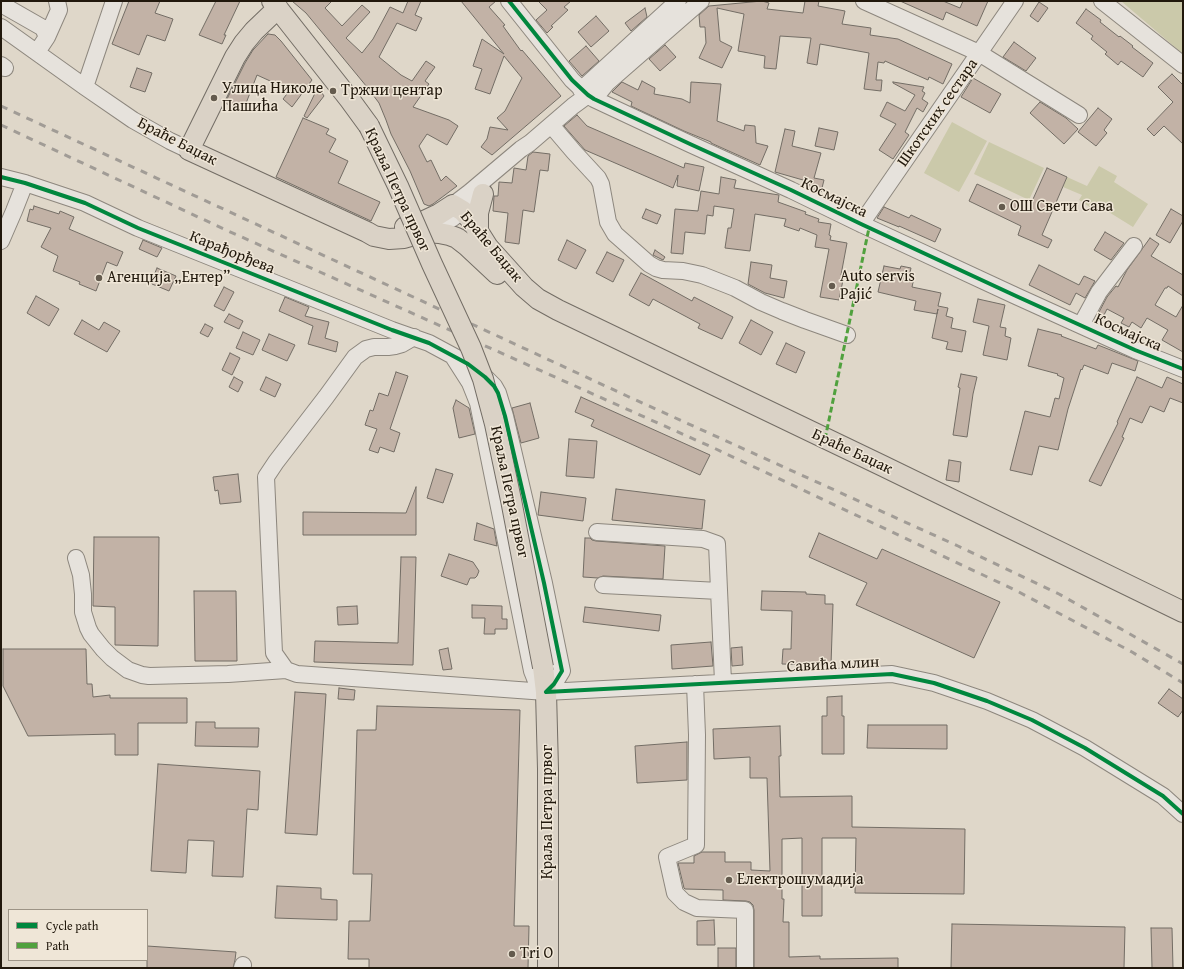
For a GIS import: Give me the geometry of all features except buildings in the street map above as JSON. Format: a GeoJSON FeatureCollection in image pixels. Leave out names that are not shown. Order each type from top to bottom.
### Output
{"type":"FeatureCollection","features":[{"type":"Feature","properties":{"kind":"main road","name":"Краља Петра првог"},"geometry":{"type":"LineString","coordinates":[[279,3],[369,126],[398,186],[471,348],[487,391],[510,493],[543,668],[546,692],[548,769],[548,968]]}},
{"type":"Feature","properties":{"kind":"main road"},"geometry":{"type":"LineString","coordinates":[[189,150],[240,50],[254,31],[279,3]]}},
{"type":"Feature","properties":{"kind":"main road","name":"Браће Баџак"},"geometry":{"type":"LineString","coordinates":[[189,150],[374,236],[389,239],[404,238],[425,232],[439,232],[457,238],[472,238],[492,269],[504,278],[524,287],[538,298],[558,310],[1183,612]]}},
{"type":"Feature","properties":{"kind":"main road"},"geometry":{"type":"LineString","coordinates":[[456,212],[458,233],[472,238],[484,194]]}},
{"type":"Feature","properties":{"kind":"main road","name":"Браће Баџак"},"geometry":{"type":"LineString","coordinates":[[367,232],[414,225],[428,219],[456,212]]}},
{"type":"Feature","properties":{"kind":"street"},"geometry":{"type":"LineString","coordinates":[[37,52],[47,38],[59,10],[57,1]]}},
{"type":"Feature","properties":{"kind":"street"},"geometry":{"type":"LineString","coordinates":[[85,88],[114,1]]}},
{"type":"Feature","properties":{"kind":"street","name":"Космајска"},"geometry":{"type":"LineString","coordinates":[[509,1],[568,75],[588,94],[690,144],[1081,326],[1183,369]]}},
{"type":"Feature","properties":{"kind":"street"},"geometry":{"type":"LineString","coordinates":[[456,212],[470,192],[588,94],[608,83],[664,24],[678,1]]}},
{"type":"Feature","properties":{"kind":"street"},"geometry":{"type":"LineString","coordinates":[[664,24],[701,1]]}},
{"type":"Feature","properties":{"kind":"street"},"geometry":{"type":"LineString","coordinates":[[864,1],[979,53],[1079,115]]}},
{"type":"Feature","properties":{"kind":"street","name":"Шкотских сестара"},"geometry":{"type":"LineString","coordinates":[[861,224],[1016,1]]}},
{"type":"Feature","properties":{"kind":"street"},"geometry":{"type":"LineString","coordinates":[[1102,1],[1183,65]]}},
{"type":"Feature","properties":{"kind":"street"},"geometry":{"type":"LineString","coordinates":[[1,4],[43,28],[47,38]]}},
{"type":"Feature","properties":{"kind":"street","name":"Браће Баџак"},"geometry":{"type":"LineString","coordinates":[[1,26],[85,88],[164,138],[189,150]]}},
{"type":"Feature","properties":{"kind":"street"},"geometry":{"type":"LineString","coordinates":[[551,125],[598,178],[601,184],[608,222],[615,234],[649,264],[663,270],[683,271],[702,275],[735,288],[782,311],[847,335]]}},
{"type":"Feature","properties":{"kind":"street"},"geometry":{"type":"LineString","coordinates":[[425,232],[484,194],[521,159],[530,143]]}},
{"type":"Feature","properties":{"kind":"street","name":"Карађорђева"},"geometry":{"type":"LineString","coordinates":[[1,177],[25,183],[85,203],[138,228],[392,330],[429,343],[475,369],[494,386],[498,393],[505,416],[544,583],[562,671],[554,684],[546,692]]}},
{"type":"Feature","properties":{"kind":"street"},"geometry":{"type":"LineString","coordinates":[[1,241],[25,183]]}},
{"type":"Feature","properties":{"kind":"street"},"geometry":{"type":"LineString","coordinates":[[1081,326],[1100,292],[1134,246]]}},
{"type":"Feature","properties":{"kind":"street"},"geometry":{"type":"LineString","coordinates":[[286,670],[274,653],[266,477],[355,357],[366,349],[395,346],[414,337]]}},
{"type":"Feature","properties":{"kind":"street"},"geometry":{"type":"LineString","coordinates":[[453,356],[468,379],[478,404],[532,671],[536,681],[546,692]]}},
{"type":"Feature","properties":{"kind":"street"},"geometry":{"type":"LineString","coordinates":[[597,532],[703,539],[717,544],[723,682]]}},
{"type":"Feature","properties":{"kind":"street","name":"Савића млин"},"geometry":{"type":"LineString","coordinates":[[76,558],[81,575],[84,612],[88,628],[102,649],[112,658],[128,670],[142,675],[228,674],[286,670],[297,674],[546,692],[892,674],[934,683],[987,701],[1032,720],[1085,748],[1163,796],[1183,814]]}},
{"type":"Feature","properties":{"kind":"street"},"geometry":{"type":"LineString","coordinates":[[604,585],[719,591]]}},
{"type":"Feature","properties":{"kind":"street"},"geometry":{"type":"LineString","coordinates":[[695,684],[698,716],[696,845],[667,857],[675,893],[684,902],[697,908],[745,910],[745,968]]}},
{"type":"Feature","properties":{"kind":"shaded area"},"geometry":{"type":"Polygon","coordinates":[[[1121,1],[1183,1],[1183,54],[1121,1]]]}},
{"type":"Feature","properties":{"kind":"shaded area"},"geometry":{"type":"Polygon","coordinates":[[[952,122],[987,141],[959,192],[924,173],[952,122]]]}},
{"type":"Feature","properties":{"kind":"shaded area"},"geometry":{"type":"Polygon","coordinates":[[[989,142],[1044,168],[1029,200],[974,174],[989,142]]]}},
{"type":"Feature","properties":{"kind":"shaded area"},"geometry":{"type":"Polygon","coordinates":[[[1099,166],[1117,176],[1114,182],[1148,204],[1133,227],[1099,206],[1096,211],[1079,200],[1082,195],[1063,187],[1067,177],[1087,186],[1099,166]]]}},
{"type":"Feature","properties":{"kind":"railway"},"geometry":{"type":"LineString","coordinates":[[1,106],[627,396],[958,546],[1059,594],[1183,664]]}},
{"type":"Feature","properties":{"kind":"railway"},"geometry":{"type":"LineString","coordinates":[[1,125],[226,230],[716,449],[1017,591],[1132,652],[1183,683]]}},
{"type":"Feature","properties":{"kind":"marked path"},"geometry":{"type":"LineString","coordinates":[[825,439],[869,228]]}},
{"type":"Feature","properties":{"kind":"cycle path"},"geometry":{"type":"LineString","coordinates":[[509,1],[572,80],[594,99],[1016,296],[1135,350],[1183,369]]}},
{"type":"Feature","properties":{"kind":"cycle path"},"geometry":{"type":"LineString","coordinates":[[1,177],[25,183],[85,203],[138,228],[392,330],[429,343],[468,364],[485,377],[494,386],[498,393],[505,416],[544,583],[562,671],[554,684],[546,692]]}},
{"type":"Feature","properties":{"kind":"cycle path"},"geometry":{"type":"LineString","coordinates":[[546,692],[892,674],[934,683],[987,701],[1032,720],[1085,748],[1163,796],[1183,814]]}},
{"type":"Feature","properties":{"kind":"place","name":"Тржни центар"},"geometry":{"type":"Point","coordinates":[333,91]}},
{"type":"Feature","properties":{"kind":"place","name":"Улица Николе Пашића"},"geometry":{"type":"Point","coordinates":[214,98]}},
{"type":"Feature","properties":{"kind":"place","name":"ОШ Свети Сава"},"geometry":{"type":"Point","coordinates":[1002,207]}},
{"type":"Feature","properties":{"kind":"place","name":"Агенција „Ентер”"},"geometry":{"type":"Point","coordinates":[99,278]}},
{"type":"Feature","properties":{"kind":"place","name":"Auto servis Pajić"},"geometry":{"type":"Point","coordinates":[832,286]}},
{"type":"Feature","properties":{"kind":"place","name":"Електрошумадија"},"geometry":{"type":"Point","coordinates":[729,880]}},
{"type":"Feature","properties":{"kind":"place","name":"Tri O"},"geometry":{"type":"Point","coordinates":[512,954]}}]}
